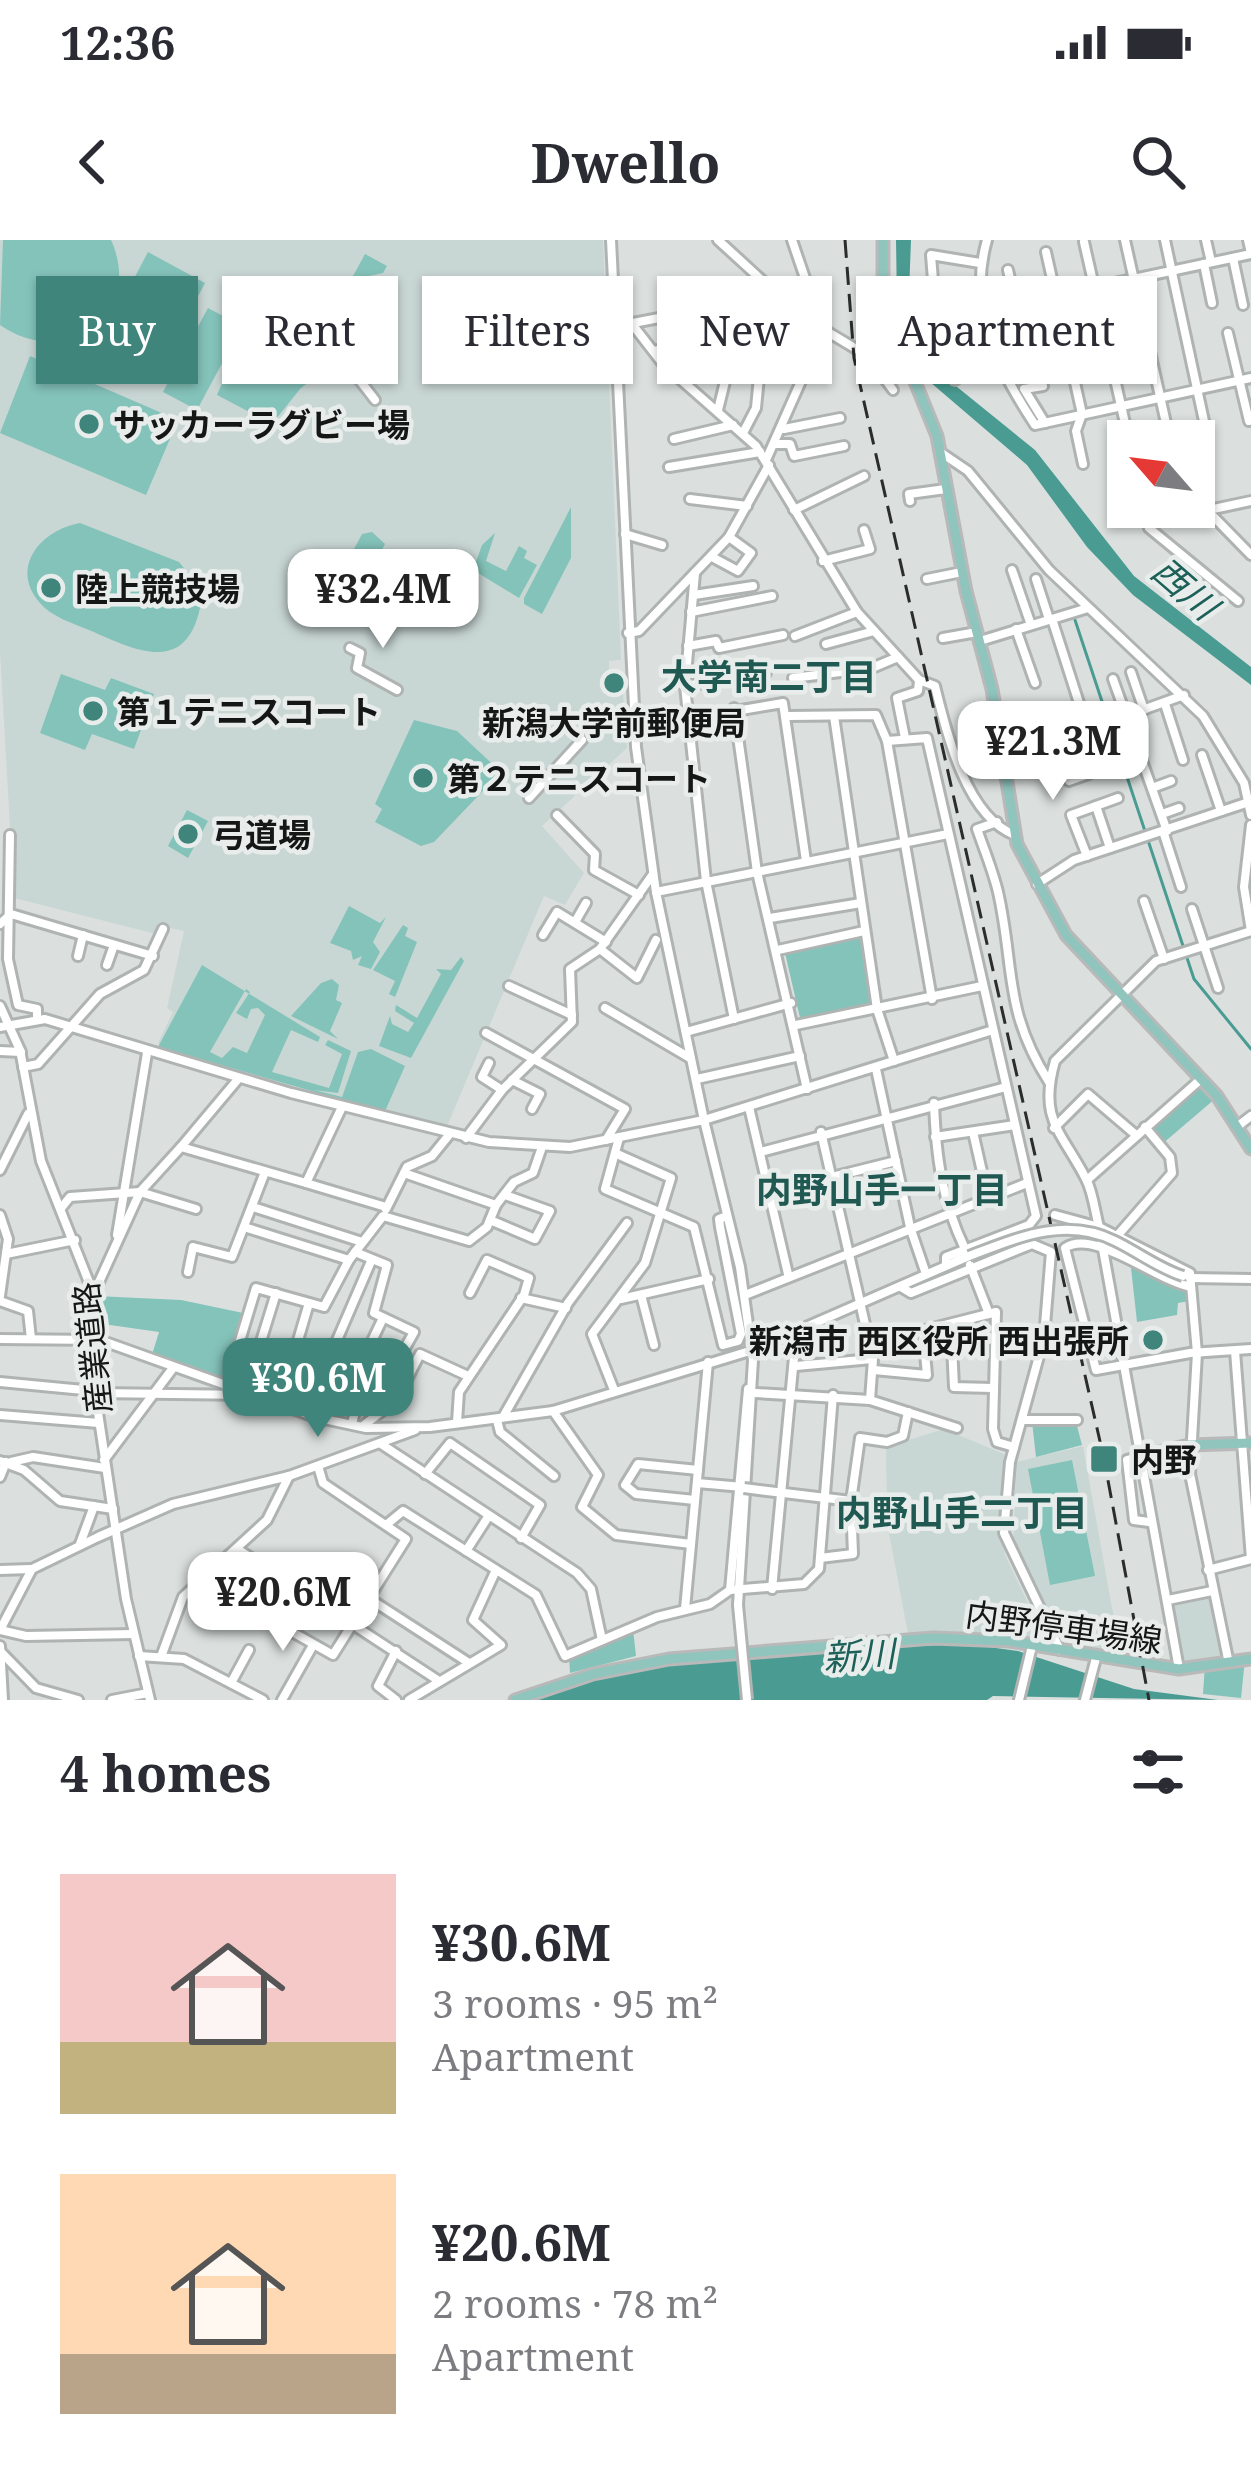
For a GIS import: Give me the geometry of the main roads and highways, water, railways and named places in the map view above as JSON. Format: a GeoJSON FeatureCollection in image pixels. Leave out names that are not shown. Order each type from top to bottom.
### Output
{"type":"FeatureCollection","features":[{"type":"Feature","properties":{"kind":"main road"},"geometry":{"type":"LineString","coordinates":[[883,240],[883,303],[940,452],[1003,753],[1015,835],[1066,935],[1119,998],[1201,1079],[1251,1149]]}},
{"type":"Feature","properties":{"kind":"main road"},"geometry":{"type":"LineString","coordinates":[[1141,1456],[1189,1445],[1251,1443]]}},
{"type":"Feature","properties":{"kind":"main road","name":"内野停車場線"},"geometry":{"type":"LineString","coordinates":[[515,1700],[593,1674],[711,1654],[933,1638],[1031,1646],[1178,1669],[1251,1659]]}},
{"type":"Feature","properties":{"kind":"water"},"geometry":{"type":"Polygon","coordinates":[[[896,240],[911,240],[910,276],[897,276],[896,240]]]}},
{"type":"Feature","properties":{"kind":"water"},"geometry":{"type":"Polygon","coordinates":[[[932,384],[953,384],[1035,450],[1134,576],[1251,667],[1251,685],[1133,595],[1087,547],[1027,465],[932,384]]]}},
{"type":"Feature","properties":{"kind":"water","name":"新川"},"geometry":{"type":"Polygon","coordinates":[[[967,1644],[1018,1651],[1134,1689],[1218,1700],[993,1696],[987,1700],[527,1700],[576,1683],[685,1661],[967,1644]]]}},
{"type":"Feature","properties":{"kind":"waterway"},"geometry":{"type":"LineString","coordinates":[[1075,620],[1194,979],[1251,1049]]}},
{"type":"Feature","properties":{"kind":"railway"},"geometry":{"type":"LineString","coordinates":[[845,240],[854,358],[1104,1459],[1149,1700]]}},
{"type":"Feature","properties":{"kind":"place","name":"サッカーラグビー場"},"geometry":{"type":"Point","coordinates":[89,424]}},
{"type":"Feature","properties":{"kind":"place","name":"陸上競技場"},"geometry":{"type":"Point","coordinates":[51,588]}},
{"type":"Feature","properties":{"kind":"place","name":"新潟大学前郵便局"},"geometry":{"type":"Point","coordinates":[614,683]}},
{"type":"Feature","properties":{"kind":"place","name":"第１テニスコート"},"geometry":{"type":"Point","coordinates":[93,711]}},
{"type":"Feature","properties":{"kind":"place","name":"第２テニスコート"},"geometry":{"type":"Point","coordinates":[423,778]}},
{"type":"Feature","properties":{"kind":"place","name":"弓道場"},"geometry":{"type":"Point","coordinates":[188,834]}},
{"type":"Feature","properties":{"kind":"place","name":"新潟市 西区役所 西出張所"},"geometry":{"type":"Point","coordinates":[1153,1340]}},
{"type":"Feature","properties":{"kind":"place","name":"内野"},"geometry":{"type":"Point","coordinates":[1104,1459]}},
{"type":"Feature","properties":{"kind":"district","name":"大学南二丁目"},"geometry":{"type":"Point","coordinates":[769,676]}},
{"type":"Feature","properties":{"kind":"district","name":"内野山手一丁目"},"geometry":{"type":"Point","coordinates":[882,1189]}},
{"type":"Feature","properties":{"kind":"district","name":"内野山手二丁目"},"geometry":{"type":"Point","coordinates":[962,1512]}},
{"type":"Feature","properties":{"kind":"water label","name":"西川"},"geometry":{"type":"Point","coordinates":[1185,588]}}]}
